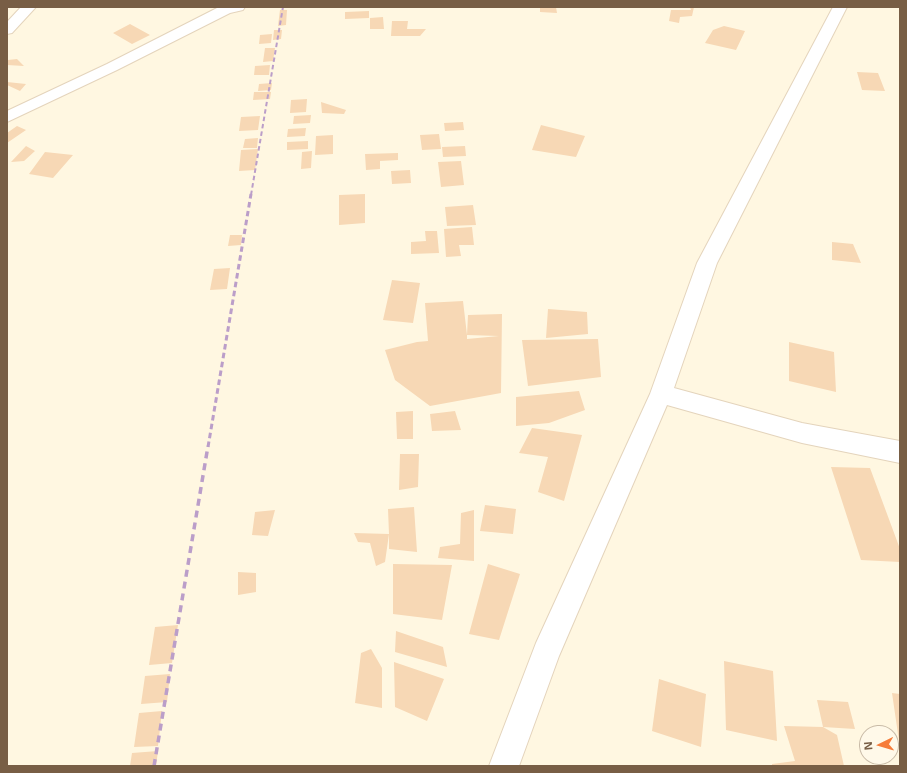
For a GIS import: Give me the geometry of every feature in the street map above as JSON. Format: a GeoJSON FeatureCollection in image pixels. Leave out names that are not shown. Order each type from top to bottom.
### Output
{"type":"FeatureCollection","features":[{"type":"Feature","properties":{"kind":"street"},"geometry":{"type":"LineString","coordinates":[[7,30],[29,7]]}},
{"type":"Feature","properties":{"kind":"street"},"geometry":{"type":"LineString","coordinates":[[504,766],[546,653],[661,394],[707,263],[840,7]]}},
{"type":"Feature","properties":{"kind":"street"},"geometry":{"type":"LineString","coordinates":[[7,117],[230,8]]}},
{"type":"Feature","properties":{"kind":"street"},"geometry":{"type":"LineString","coordinates":[[661,394],[802,433],[900,452]]}},
{"type":"Feature","properties":{"kind":"building"},"geometry":{"type":"Polygon","coordinates":[[[540,7],[556,7],[557,13],[540,12],[540,7]]]}},
{"type":"Feature","properties":{"kind":"building"},"geometry":{"type":"Polygon","coordinates":[[[690,7],[694,7],[692,16],[680,17],[679,23],[669,21],[671,10],[691,10],[690,7]]]}},
{"type":"Feature","properties":{"kind":"building"},"geometry":{"type":"Polygon","coordinates":[[[280,10],[287,10],[286,25],[278,26],[280,10]]]}},
{"type":"Feature","properties":{"kind":"building"},"geometry":{"type":"Polygon","coordinates":[[[369,11],[369,18],[345,19],[345,12],[369,11]]]}},
{"type":"Feature","properties":{"kind":"building"},"geometry":{"type":"Polygon","coordinates":[[[383,17],[384,29],[370,29],[370,18],[383,17]]]}},
{"type":"Feature","properties":{"kind":"building"},"geometry":{"type":"Polygon","coordinates":[[[392,21],[408,21],[407,29],[426,29],[420,36],[391,36],[392,21]]]}},
{"type":"Feature","properties":{"kind":"building"},"geometry":{"type":"Polygon","coordinates":[[[130,24],[150,35],[132,44],[113,33],[130,24]]]}},
{"type":"Feature","properties":{"kind":"building"},"geometry":{"type":"Polygon","coordinates":[[[724,26],[745,31],[736,50],[705,43],[713,30],[724,26]]]}},
{"type":"Feature","properties":{"kind":"building"},"geometry":{"type":"Polygon","coordinates":[[[274,30],[282,30],[281,39],[273,40],[274,30]]]}},
{"type":"Feature","properties":{"kind":"building"},"geometry":{"type":"Polygon","coordinates":[[[272,34],[271,43],[259,44],[260,35],[272,34]]]}},
{"type":"Feature","properties":{"kind":"building"},"geometry":{"type":"Polygon","coordinates":[[[265,48],[275,48],[273,61],[263,62],[265,48]]]}},
{"type":"Feature","properties":{"kind":"building"},"geometry":{"type":"Polygon","coordinates":[[[17,59],[24,66],[7,65],[8,60],[17,59]]]}},
{"type":"Feature","properties":{"kind":"building"},"geometry":{"type":"Polygon","coordinates":[[[270,65],[269,75],[254,75],[255,66],[270,65]]]}},
{"type":"Feature","properties":{"kind":"building"},"geometry":{"type":"Polygon","coordinates":[[[857,72],[878,73],[885,91],[862,90],[857,72]]]}},
{"type":"Feature","properties":{"kind":"building"},"geometry":{"type":"Polygon","coordinates":[[[7,82],[26,84],[20,91],[7,85],[7,82]]]}},
{"type":"Feature","properties":{"kind":"building"},"geometry":{"type":"Polygon","coordinates":[[[272,83],[271,90],[258,91],[259,84],[272,83]]]}},
{"type":"Feature","properties":{"kind":"building"},"geometry":{"type":"Polygon","coordinates":[[[254,92],[271,92],[270,99],[253,100],[254,92]]]}},
{"type":"Feature","properties":{"kind":"building"},"geometry":{"type":"Polygon","coordinates":[[[307,99],[306,112],[290,113],[291,100],[307,99]]]}},
{"type":"Feature","properties":{"kind":"building"},"geometry":{"type":"Polygon","coordinates":[[[321,102],[346,110],[344,114],[322,113],[321,102]]]}},
{"type":"Feature","properties":{"kind":"building"},"geometry":{"type":"Polygon","coordinates":[[[311,115],[310,123],[293,124],[294,116],[311,115]]]}},
{"type":"Feature","properties":{"kind":"building"},"geometry":{"type":"Polygon","coordinates":[[[260,116],[258,130],[239,131],[241,117],[260,116]]]}},
{"type":"Feature","properties":{"kind":"building"},"geometry":{"type":"Polygon","coordinates":[[[463,122],[464,130],[445,131],[444,123],[463,122]]]}},
{"type":"Feature","properties":{"kind":"building"},"geometry":{"type":"Polygon","coordinates":[[[541,125],[585,136],[576,157],[532,150],[541,125]]]}},
{"type":"Feature","properties":{"kind":"building"},"geometry":{"type":"Polygon","coordinates":[[[17,126],[26,130],[7,143],[7,133],[17,126]]]}},
{"type":"Feature","properties":{"kind":"building"},"geometry":{"type":"Polygon","coordinates":[[[306,128],[305,136],[287,137],[288,129],[306,128]]]}},
{"type":"Feature","properties":{"kind":"building"},"geometry":{"type":"Polygon","coordinates":[[[439,134],[441,149],[422,150],[420,135],[439,134]]]}},
{"type":"Feature","properties":{"kind":"building"},"geometry":{"type":"Polygon","coordinates":[[[333,135],[333,154],[315,155],[316,136],[333,135]]]}},
{"type":"Feature","properties":{"kind":"building"},"geometry":{"type":"Polygon","coordinates":[[[258,138],[257,148],[243,148],[245,139],[258,138]]]}},
{"type":"Feature","properties":{"kind":"building"},"geometry":{"type":"Polygon","coordinates":[[[308,141],[308,149],[287,150],[287,142],[308,141]]]}},
{"type":"Feature","properties":{"kind":"building"},"geometry":{"type":"Polygon","coordinates":[[[26,146],[35,151],[24,161],[11,162],[26,146]]]}},
{"type":"Feature","properties":{"kind":"building"},"geometry":{"type":"Polygon","coordinates":[[[465,146],[466,156],[443,157],[442,147],[465,146]]]}},
{"type":"Feature","properties":{"kind":"building"},"geometry":{"type":"Polygon","coordinates":[[[258,149],[255,170],[239,171],[241,150],[258,149]]]}},
{"type":"Feature","properties":{"kind":"building"},"geometry":{"type":"Polygon","coordinates":[[[312,151],[311,168],[301,169],[302,152],[312,151]]]}},
{"type":"Feature","properties":{"kind":"building"},"geometry":{"type":"Polygon","coordinates":[[[45,152],[73,155],[53,178],[29,174],[45,152]]]}},
{"type":"Feature","properties":{"kind":"building"},"geometry":{"type":"Polygon","coordinates":[[[398,153],[398,160],[380,161],[380,169],[366,170],[365,154],[398,153]]]}},
{"type":"Feature","properties":{"kind":"building"},"geometry":{"type":"Polygon","coordinates":[[[461,161],[464,185],[441,187],[438,162],[461,161]]]}},
{"type":"Feature","properties":{"kind":"building"},"geometry":{"type":"Polygon","coordinates":[[[410,170],[411,183],[392,184],[391,171],[410,170]]]}},
{"type":"Feature","properties":{"kind":"building"},"geometry":{"type":"Polygon","coordinates":[[[365,194],[365,223],[339,225],[339,195],[365,194]]]}},
{"type":"Feature","properties":{"kind":"building"},"geometry":{"type":"Polygon","coordinates":[[[473,205],[476,225],[447,226],[445,207],[473,205]]]}},
{"type":"Feature","properties":{"kind":"building"},"geometry":{"type":"Polygon","coordinates":[[[472,227],[474,245],[459,245],[461,256],[446,257],[444,229],[472,227]]]}},
{"type":"Feature","properties":{"kind":"building"},"geometry":{"type":"Polygon","coordinates":[[[425,231],[437,231],[439,253],[411,254],[411,242],[426,241],[425,231]]]}},
{"type":"Feature","properties":{"kind":"building"},"geometry":{"type":"Polygon","coordinates":[[[230,235],[242,235],[241,245],[228,246],[230,235]]]}},
{"type":"Feature","properties":{"kind":"building"},"geometry":{"type":"Polygon","coordinates":[[[832,242],[853,244],[861,263],[832,260],[832,242]]]}},
{"type":"Feature","properties":{"kind":"building"},"geometry":{"type":"Polygon","coordinates":[[[230,268],[227,289],[210,290],[214,269],[230,268]]]}},
{"type":"Feature","properties":{"kind":"building"},"geometry":{"type":"Polygon","coordinates":[[[392,280],[420,283],[413,323],[383,320],[392,280]]]}},
{"type":"Feature","properties":{"kind":"building"},"geometry":{"type":"Polygon","coordinates":[[[463,301],[467,335],[468,315],[502,314],[501,393],[430,406],[395,380],[385,350],[417,342],[428,341],[425,303],[463,301]],[[467,335],[467,339],[499,336],[467,335]]]}},
{"type":"Feature","properties":{"kind":"building"},"geometry":{"type":"Polygon","coordinates":[[[548,309],[587,312],[588,334],[546,338],[548,309]]]}},
{"type":"Feature","properties":{"kind":"building"},"geometry":{"type":"Polygon","coordinates":[[[598,339],[601,377],[528,386],[522,340],[598,339]]]}},
{"type":"Feature","properties":{"kind":"building"},"geometry":{"type":"Polygon","coordinates":[[[789,342],[834,352],[836,392],[789,381],[789,342]]]}},
{"type":"Feature","properties":{"kind":"building"},"geometry":{"type":"Polygon","coordinates":[[[579,391],[585,410],[549,423],[516,426],[516,397],[579,391]]]}},
{"type":"Feature","properties":{"kind":"building"},"geometry":{"type":"Polygon","coordinates":[[[413,411],[413,439],[397,439],[396,412],[413,411]]]}},
{"type":"Feature","properties":{"kind":"building"},"geometry":{"type":"Polygon","coordinates":[[[455,411],[461,430],[432,431],[430,414],[455,411]]]}},
{"type":"Feature","properties":{"kind":"building"},"geometry":{"type":"Polygon","coordinates":[[[532,428],[582,435],[564,501],[538,492],[548,457],[519,453],[532,428]]]}},
{"type":"Feature","properties":{"kind":"building"},"geometry":{"type":"Polygon","coordinates":[[[400,454],[419,454],[418,487],[399,490],[400,454]]]}},
{"type":"Feature","properties":{"kind":"building"},"geometry":{"type":"Polygon","coordinates":[[[831,467],[870,468],[900,549],[900,562],[861,560],[831,467]]]}},
{"type":"Feature","properties":{"kind":"building"},"geometry":{"type":"Polygon","coordinates":[[[485,505],[516,509],[513,534],[480,531],[485,505]]]}},
{"type":"Feature","properties":{"kind":"building"},"geometry":{"type":"Polygon","coordinates":[[[414,507],[417,552],[389,549],[388,509],[414,507]]]}},
{"type":"Feature","properties":{"kind":"building"},"geometry":{"type":"Polygon","coordinates":[[[275,510],[268,536],[252,535],[255,512],[275,510]]]}},
{"type":"Feature","properties":{"kind":"building"},"geometry":{"type":"Polygon","coordinates":[[[474,510],[474,561],[438,558],[440,547],[460,544],[461,513],[474,510]]]}},
{"type":"Feature","properties":{"kind":"building"},"geometry":{"type":"Polygon","coordinates":[[[354,533],[389,534],[385,562],[376,566],[370,543],[358,542],[354,533]]]}},
{"type":"Feature","properties":{"kind":"building"},"geometry":{"type":"Polygon","coordinates":[[[393,564],[452,565],[442,620],[393,614],[393,564]]]}},
{"type":"Feature","properties":{"kind":"building"},"geometry":{"type":"Polygon","coordinates":[[[488,564],[520,574],[499,640],[469,634],[488,564]]]}},
{"type":"Feature","properties":{"kind":"building"},"geometry":{"type":"Polygon","coordinates":[[[238,572],[256,573],[256,592],[238,595],[238,572]]]}},
{"type":"Feature","properties":{"kind":"building"},"geometry":{"type":"Polygon","coordinates":[[[178,625],[172,663],[149,665],[155,627],[178,625]]]}},
{"type":"Feature","properties":{"kind":"building"},"geometry":{"type":"Polygon","coordinates":[[[396,631],[443,647],[447,667],[395,652],[396,631]]]}},
{"type":"Feature","properties":{"kind":"building"},"geometry":{"type":"Polygon","coordinates":[[[371,649],[382,668],[382,708],[355,703],[361,653],[371,649]]]}},
{"type":"Feature","properties":{"kind":"building"},"geometry":{"type":"Polygon","coordinates":[[[724,661],[773,671],[777,741],[726,730],[724,661]]]}},
{"type":"Feature","properties":{"kind":"building"},"geometry":{"type":"Polygon","coordinates":[[[394,662],[444,679],[427,721],[395,707],[394,662]]]}},
{"type":"Feature","properties":{"kind":"building"},"geometry":{"type":"Polygon","coordinates":[[[170,674],[167,702],[141,704],[145,676],[170,674]]]}},
{"type":"Feature","properties":{"kind":"building"},"geometry":{"type":"Polygon","coordinates":[[[659,679],[706,694],[701,747],[652,731],[659,679]]]}},
{"type":"Feature","properties":{"kind":"building"},"geometry":{"type":"Polygon","coordinates":[[[892,693],[900,694],[900,741],[899,725],[897,725],[892,693]]]}},
{"type":"Feature","properties":{"kind":"building"},"geometry":{"type":"Polygon","coordinates":[[[817,700],[848,702],[855,729],[823,727],[817,700]]]}},
{"type":"Feature","properties":{"kind":"building"},"geometry":{"type":"Polygon","coordinates":[[[162,711],[158,746],[134,747],[139,713],[162,711]]]}},
{"type":"Feature","properties":{"kind":"building"},"geometry":{"type":"Polygon","coordinates":[[[784,726],[823,727],[837,735],[844,766],[772,766],[772,764],[795,761],[784,726]]]}},
{"type":"Feature","properties":{"kind":"building"},"geometry":{"type":"Polygon","coordinates":[[[158,751],[156,766],[130,766],[132,753],[158,751]]]}},
{"type":"Feature","properties":{"kind":"railway"},"geometry":{"type":"LineString","coordinates":[[251,195],[283,7]]}},
{"type":"Feature","properties":{"kind":"railway"},"geometry":{"type":"LineString","coordinates":[[208,447],[251,194]]}},
{"type":"Feature","properties":{"kind":"railway"},"geometry":{"type":"LineString","coordinates":[[154,766],[208,446]]}}]}
